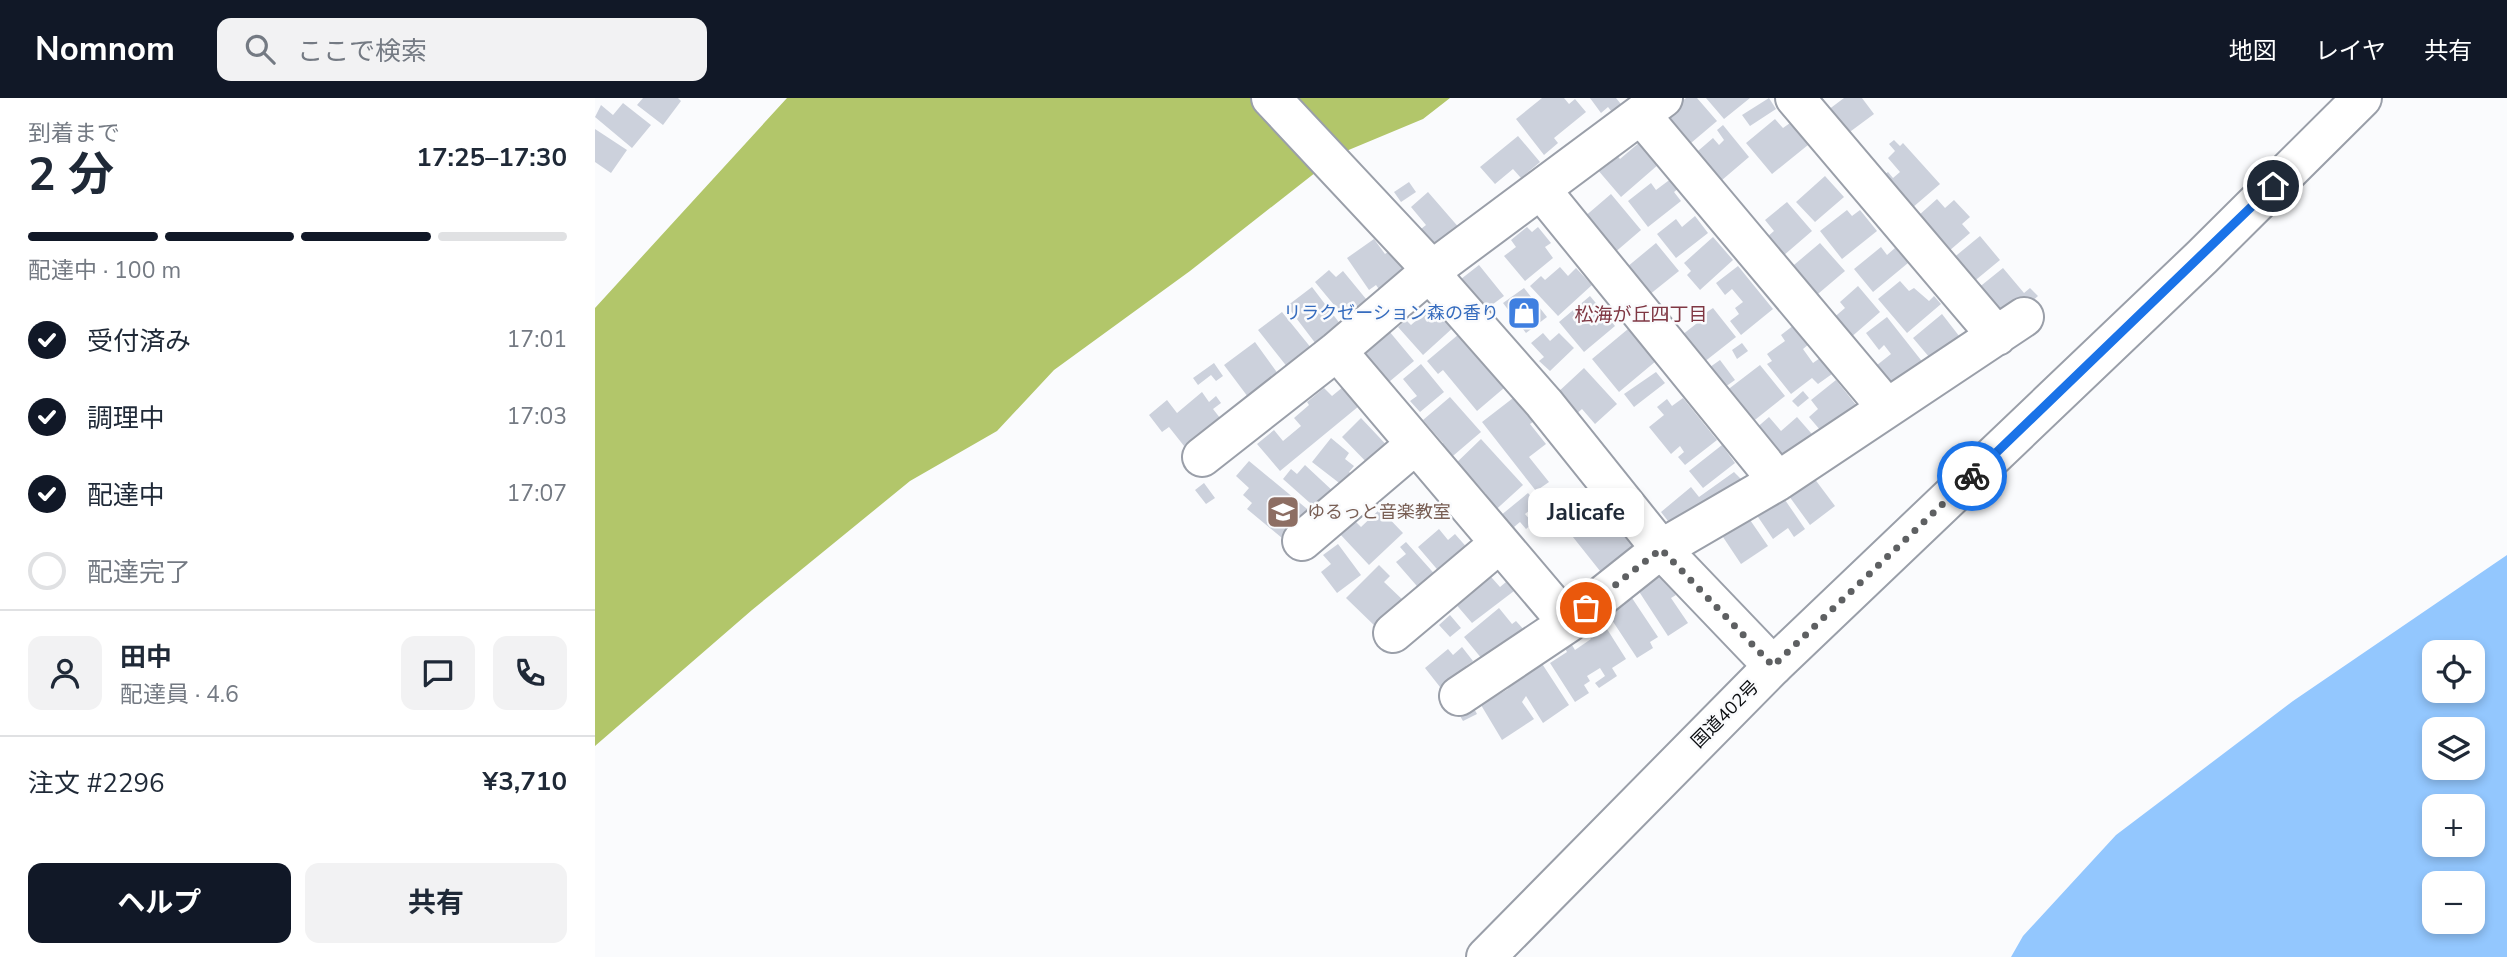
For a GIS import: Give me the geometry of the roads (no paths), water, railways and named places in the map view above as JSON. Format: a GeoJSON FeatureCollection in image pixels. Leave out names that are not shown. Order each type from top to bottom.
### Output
{"type":"FeatureCollection","features":[{"type":"Feature","properties":{"kind":"main road"},"geometry":{"type":"LineString","coordinates":[[1271,98],[1432,270],[1442,287],[1544,403],[1661,549],[1773,666]]}},
{"type":"Feature","properties":{"kind":"main road"},"geometry":{"type":"LineString","coordinates":[[1459,696],[1568,623],[1661,549],[1778,481],[2010,326],[1795,98]]}},
{"type":"Feature","properties":{"kind":"main road","name":"国道402号"},"geometry":{"type":"LineString","coordinates":[[1486,957],[1773,666],[2201,257],[2362,98]]}},
{"type":"Feature","properties":{"kind":"main road"},"geometry":{"type":"LineString","coordinates":[[1202,457],[1338,351],[1432,270],[1652,107],[1887,408]]}},
{"type":"Feature","properties":{"kind":"main road"},"geometry":{"type":"LineString","coordinates":[[1542,191],[1778,481]]}},
{"type":"Feature","properties":{"kind":"main road"},"geometry":{"type":"LineString","coordinates":[[1338,351],[1568,623]]}},
{"type":"Feature","properties":{"kind":"main road"},"geometry":{"type":"LineString","coordinates":[[1302,541],[1416,444]]}},
{"type":"Feature","properties":{"kind":"main road"},"geometry":{"type":"LineString","coordinates":[[1393,633],[1500,543]]}},
{"type":"Feature","properties":{"kind":"water"},"geometry":{"type":"Polygon","coordinates":[[[2507,555],[2507,957],[2011,957],[2023,936],[2116,835],[2293,701],[2507,555]]]}},
{"type":"Feature","properties":{"kind":"place","name":"リラクゼーション森の香り"},"geometry":{"type":"Point","coordinates":[1524,313]}},
{"type":"Feature","properties":{"kind":"place","name":"ゆるっと音楽教室"},"geometry":{"type":"Point","coordinates":[1283,512]}},
{"type":"Feature","properties":{"kind":"place","name":"Jalicafe"},"geometry":{"type":"Point","coordinates":[1586,608]}},
{"type":"Feature","properties":{"kind":"district","name":"松海が丘四丁目"},"geometry":{"type":"Point","coordinates":[1641,314]}}]}
